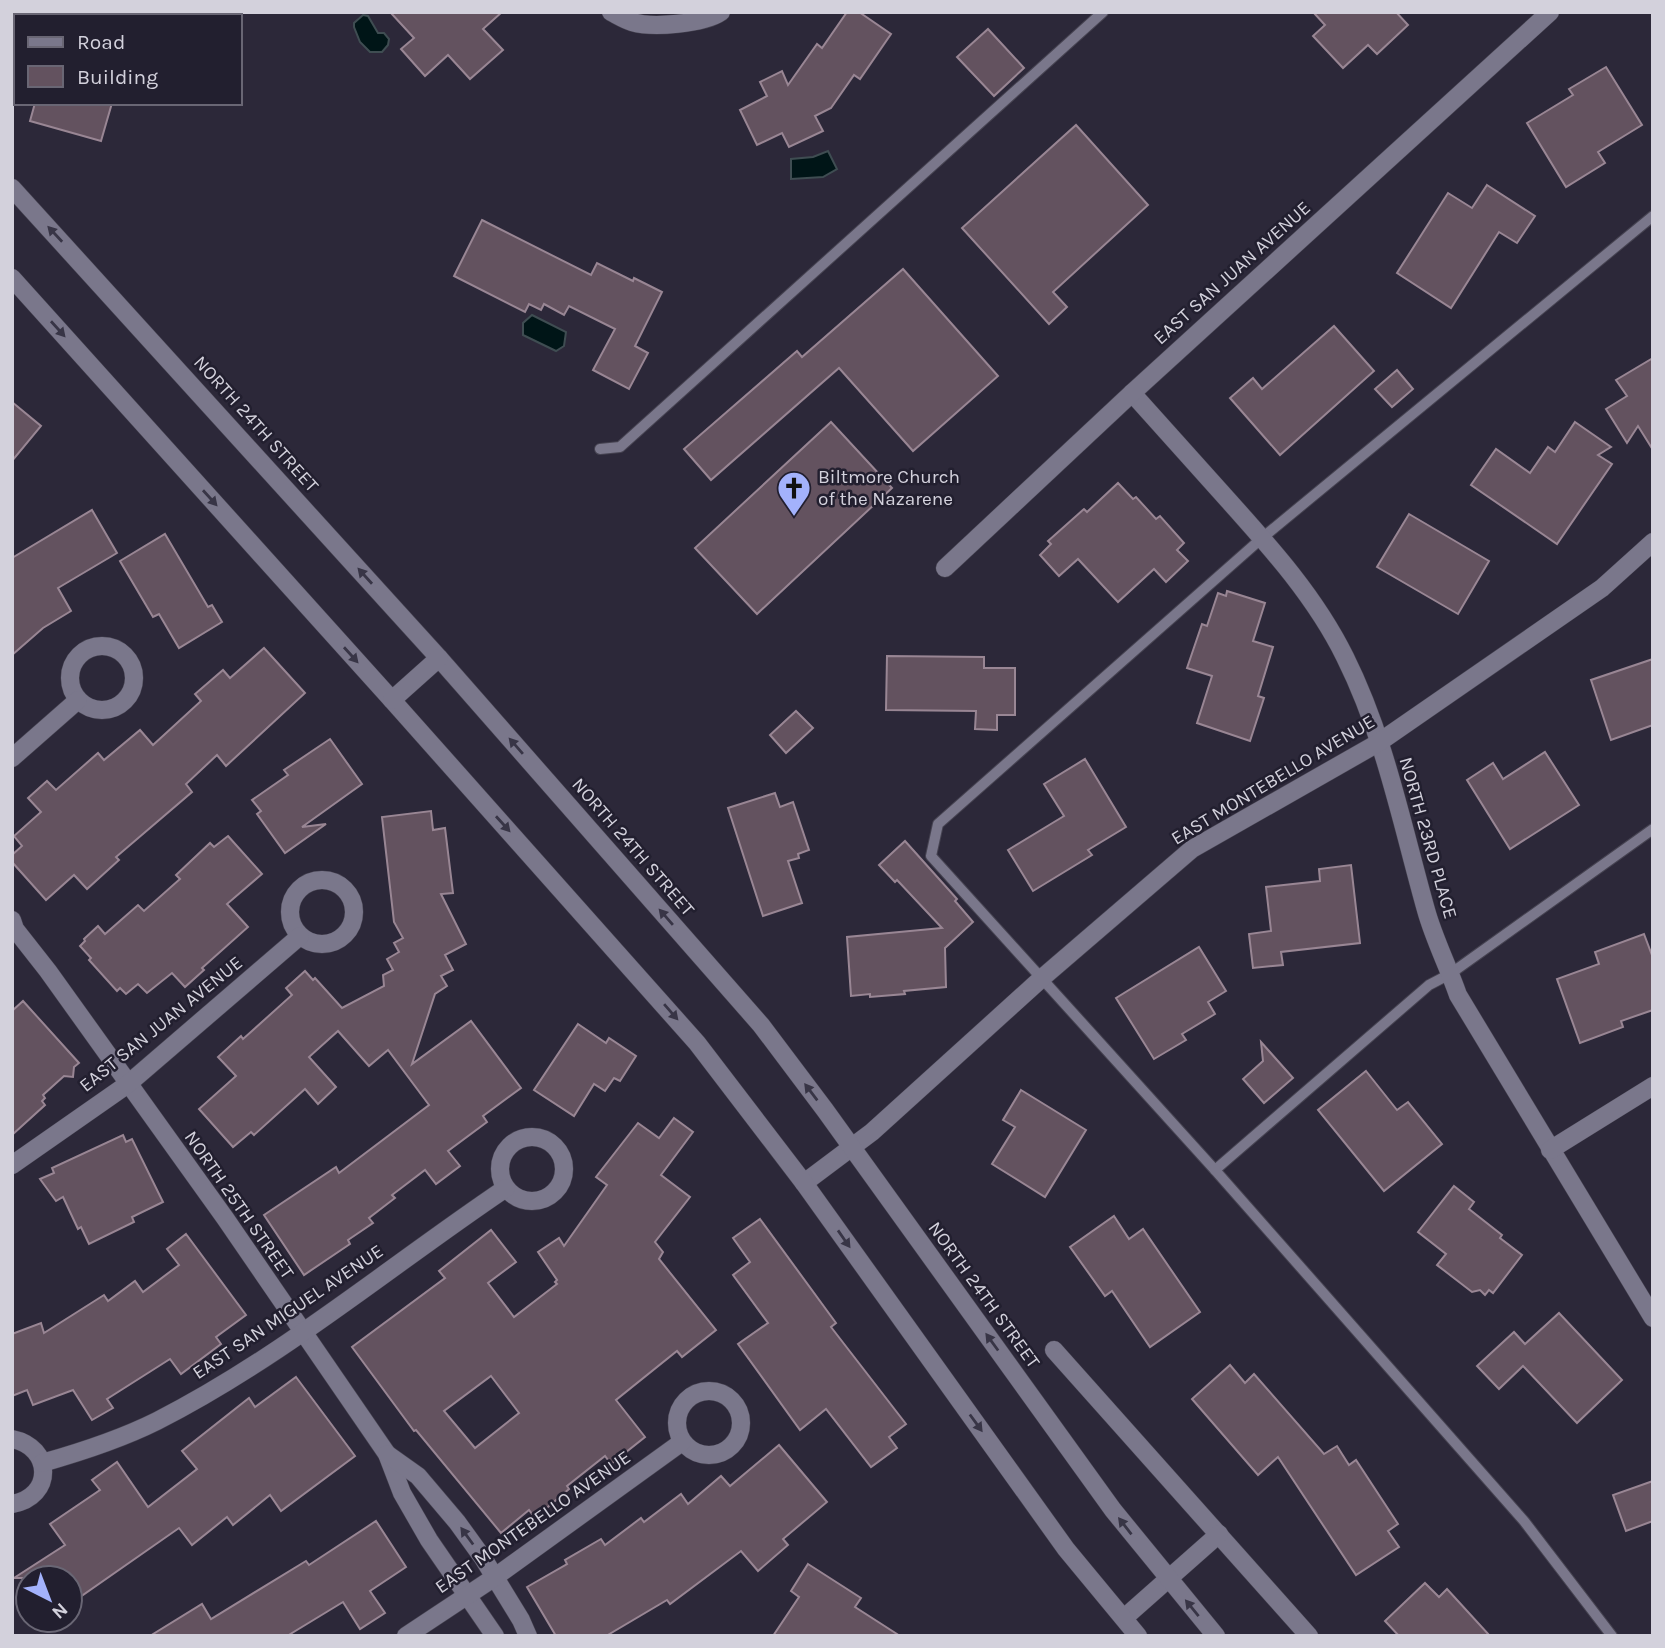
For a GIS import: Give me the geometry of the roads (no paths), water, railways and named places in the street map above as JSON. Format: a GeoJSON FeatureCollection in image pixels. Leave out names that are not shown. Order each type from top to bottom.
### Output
{"type":"FeatureCollection","features":[{"type":"Feature","properties":{"kind":"street"},"geometry":{"type":"LineString","coordinates":[[611,12],[633,22],[681,24],[713,18],[721,12]]}},
{"type":"Feature","properties":{"kind":"street","name":"EAST SAN JUAN AVENUE"},"geometry":{"type":"LineString","coordinates":[[945,568],[1132,393],[1550,12]]}},
{"type":"Feature","properties":{"kind":"street","name":"NORTH 24TH STREET"},"geometry":{"type":"LineString","coordinates":[[12,188],[439,659],[761,1026],[852,1147],[1113,1510],[1216,1636]]}},
{"type":"Feature","properties":{"kind":"street"},"geometry":{"type":"LineString","coordinates":[[12,278],[697,1043],[804,1183],[1066,1549],[1138,1636]]}},
{"type":"Feature","properties":{"kind":"street","name":"NORTH 23RD PLACE"},"geometry":{"type":"LineString","coordinates":[[1132,393],[1262,538],[1305,590],[1332,634],[1360,688],[1394,790],[1441,956],[1458,995],[1653,1318]]}},
{"type":"Feature","properties":{"kind":"street","name":"EAST MONTEBELLO AVENUE"},"geometry":{"type":"LineString","coordinates":[[804,1183],[872,1132],[1042,978],[1192,849],[1378,743],[1602,588],[1653,542]]}},
{"type":"Feature","properties":{"kind":"street"},"geometry":{"type":"LineString","coordinates":[[392,700],[439,659]]}},
{"type":"Feature","properties":{"kind":"street"},"geometry":{"type":"LineString","coordinates":[[12,758],[78,700]]}},
{"type":"Feature","properties":{"kind":"street","name":"NORTH 25TH STREET"},"geometry":{"type":"LineString","coordinates":[[13,926],[48,971],[387,1454],[402,1493],[429,1540],[495,1636]]}},
{"type":"Feature","properties":{"kind":"street","name":"EAST SAN JUAN AVENUE"},"geometry":{"type":"LineString","coordinates":[[12,1165],[128,1084],[300,936]]}},
{"type":"Feature","properties":{"kind":"street"},"geometry":{"type":"LineString","coordinates":[[1550,1150],[1653,1086]]}},
{"type":"Feature","properties":{"kind":"street","name":"EAST SAN MIGUEL AVENUE"},"geometry":{"type":"LineString","coordinates":[[42,1463],[70,1455],[154,1422],[195,1401],[287,1343],[506,1188]]}},
{"type":"Feature","properties":{"kind":"street","name":"NORTH 24TH STREET"},"geometry":{"type":"LineString","coordinates":[[1054,1350],[1309,1636]]}},
{"type":"Feature","properties":{"kind":"street"},"geometry":{"type":"LineString","coordinates":[[12,1439],[31,1446],[42,1463],[43,1475],[34,1494],[25,1501],[12,1504]]}},
{"type":"Feature","properties":{"kind":"street","name":"EAST MONTEBELLO AVENUE"},"geometry":{"type":"LineString","coordinates":[[406,1636],[495,1577],[682,1442]]}},
{"type":"Feature","properties":{"kind":"street","name":"NORTH 25TH STREET"},"geometry":{"type":"LineString","coordinates":[[387,1454],[418,1476],[457,1522],[495,1577],[528,1636]]}},
{"type":"Feature","properties":{"kind":"street"},"geometry":{"type":"LineString","coordinates":[[1124,1618],[1219,1534]]}},
{"type":"Feature","properties":{"kind":"lane"},"geometry":{"type":"LineString","coordinates":[[600,449],[620,447],[1103,12]]}},
{"type":"Feature","properties":{"kind":"lane"},"geometry":{"type":"LineString","coordinates":[[1612,1636],[1524,1521],[1216,1170],[931,856],[938,824],[1262,538],[1653,216]]}},
{"type":"Feature","properties":{"kind":"lane"},"geometry":{"type":"LineString","coordinates":[[1216,1170],[1429,985],[1450,974],[1653,829]]}},
{"type":"Feature","properties":{"kind":"place","name":"Biltmore Church of the Nazarene"},"geometry":{"type":"Point","coordinates":[794,518]}}]}
